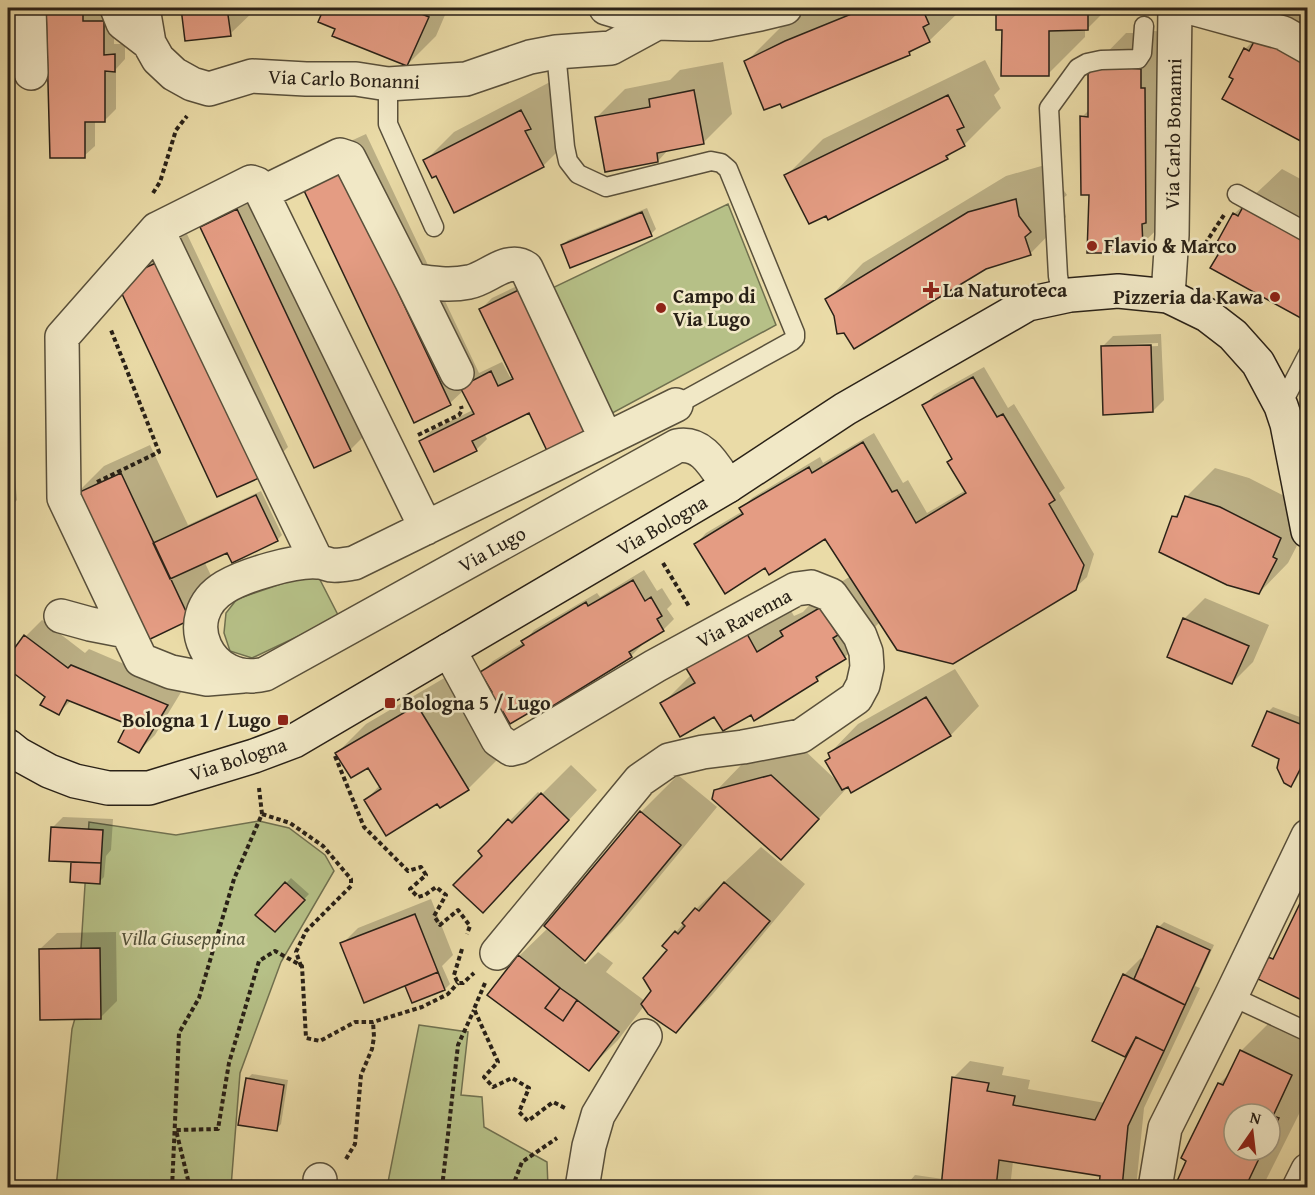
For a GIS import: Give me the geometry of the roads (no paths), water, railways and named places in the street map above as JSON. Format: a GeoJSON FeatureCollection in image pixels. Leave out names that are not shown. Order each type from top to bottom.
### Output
{"type":"FeatureCollection","features":[{"type":"Feature","properties":{"kind":"street"},"geometry":{"type":"LineString","coordinates":[[29,8],[31,73]]}},
{"type":"Feature","properties":{"kind":"street","name":"Via Carlo Bonanni"},"geometry":{"type":"LineString","coordinates":[[117,8],[123,23],[149,43]]}},
{"type":"Feature","properties":{"kind":"street","name":"Via Carlo Bonanni"},"geometry":{"type":"LineString","coordinates":[[143,8],[149,43],[158,59],[174,74],[192,84],[209,89],[252,76],[356,79],[388,84],[466,79],[530,57],[556,52],[611,48],[657,23]]}},
{"type":"Feature","properties":{"kind":"street","name":"Via Carlo Bonanni"},"geometry":{"type":"LineString","coordinates":[[606,8],[657,23],[708,24],[785,8]]}},
{"type":"Feature","properties":{"kind":"street","name":"Via Carlo Bonanni"},"geometry":{"type":"LineString","coordinates":[[1168,296],[1172,236],[1175,8]]}},
{"type":"Feature","properties":{"kind":"street"},"geometry":{"type":"LineString","coordinates":[[1192,8],[1283,33],[1308,47]]}},
{"type":"Feature","properties":{"kind":"street"},"geometry":{"type":"LineString","coordinates":[[1279,8],[1308,23]]}},
{"type":"Feature","properties":{"kind":"street"},"geometry":{"type":"LineString","coordinates":[[426,528],[262,193],[340,155],[349,158],[457,373]]}},
{"type":"Feature","properties":{"kind":"street","name":"Via Lugo"},"geometry":{"type":"LineString","coordinates":[[262,193],[257,184],[251,183],[157,229],[62,337],[64,498],[141,660],[171,672],[207,679],[253,677],[272,671],[677,446],[687,445],[702,451],[728,486]]}},
{"type":"Feature","properties":{"kind":"street"},"geometry":{"type":"LineString","coordinates":[[157,229],[317,562]]}},
{"type":"Feature","properties":{"kind":"street"},"geometry":{"type":"LineString","coordinates":[[411,280],[444,285],[471,282],[510,264],[518,264],[526,268],[606,439]]}},
{"type":"Feature","properties":{"kind":"street","name":"Via Bologna"},"geometry":{"type":"LineString","coordinates":[[8,746],[49,771],[75,781],[108,788],[149,788],[254,756],[294,741],[728,486],[845,409],[1028,304],[1062,297],[1118,291],[1168,296],[1207,315],[1233,335],[1258,363],[1281,406],[1287,424],[1308,531]]}},
{"type":"Feature","properties":{"kind":"street"},"geometry":{"type":"LineString","coordinates":[[244,676],[223,668],[204,648],[201,634],[206,607],[212,597],[224,587],[265,571],[317,562],[333,565],[354,563],[676,405]]}},
{"type":"Feature","properties":{"kind":"street","name":"Via Ravenna"},"geometry":{"type":"LineString","coordinates":[[449,650],[499,742],[511,749],[519,747],[792,590],[811,587],[820,589],[833,597],[863,642],[867,658],[863,685],[853,702],[801,736],[669,760],[640,780],[488,966]]}},
{"type":"Feature","properties":{"kind":"street"},"geometry":{"type":"LineString","coordinates":[[61,616],[126,631]]}},
{"type":"Feature","properties":{"kind":"street"},"geometry":{"type":"LineString","coordinates":[[1155,1188],[1165,1128],[1308,836]]}},
{"type":"Feature","properties":{"kind":"street"},"geometry":{"type":"LineString","coordinates":[[582,1188],[576,1140],[598,1115],[645,1036]]}},
{"type":"Feature","properties":{"kind":"street"},"geometry":{"type":"LineString","coordinates":[[1299,1188],[1308,1170]]}},
{"type":"Feature","properties":{"kind":"lane"},"geometry":{"type":"LineString","coordinates":[[1062,297],[1058,276],[1049,108],[1078,68],[1087,63],[1101,60],[1138,59],[1142,53],[1144,26]]}},
{"type":"Feature","properties":{"kind":"lane"},"geometry":{"type":"LineString","coordinates":[[556,52],[565,147],[568,161],[578,174],[606,187],[711,161],[721,163],[728,169],[795,333],[795,338],[676,405]]}},
{"type":"Feature","properties":{"kind":"lane"},"geometry":{"type":"LineString","coordinates":[[388,84],[388,124],[434,227]]}},
{"type":"Feature","properties":{"kind":"lane"},"geometry":{"type":"LineString","coordinates":[[1237,194],[1308,233]]}},
{"type":"Feature","properties":{"kind":"lane"},"geometry":{"type":"LineString","coordinates":[[1281,406],[1308,354]]}},
{"type":"Feature","properties":{"kind":"lane"},"geometry":{"type":"LineString","coordinates":[[1231,996],[1308,1032]]}},
{"type":"Feature","properties":{"kind":"place","name":"Flavio & Marco"},"geometry":{"type":"Point","coordinates":[1092,246]}},
{"type":"Feature","properties":{"kind":"place","name":"La Naturoteca"},"geometry":{"type":"Point","coordinates":[931,290]}},
{"type":"Feature","properties":{"kind":"place","name":"Pizzeria da Kawa"},"geometry":{"type":"Point","coordinates":[1275,297]}},
{"type":"Feature","properties":{"kind":"place","name":"Campo di Via Lugo"},"geometry":{"type":"Point","coordinates":[661,308]}},
{"type":"Feature","properties":{"kind":"place","name":"Bologna 5 / Lugo"},"geometry":{"type":"Point","coordinates":[390,703]}},
{"type":"Feature","properties":{"kind":"place","name":"Bologna 1 / Lugo"},"geometry":{"type":"Point","coordinates":[283,720]}},
{"type":"Feature","properties":{"kind":"park label","name":"Villa Giuseppina"},"geometry":{"type":"Point","coordinates":[183,938]}}]}
